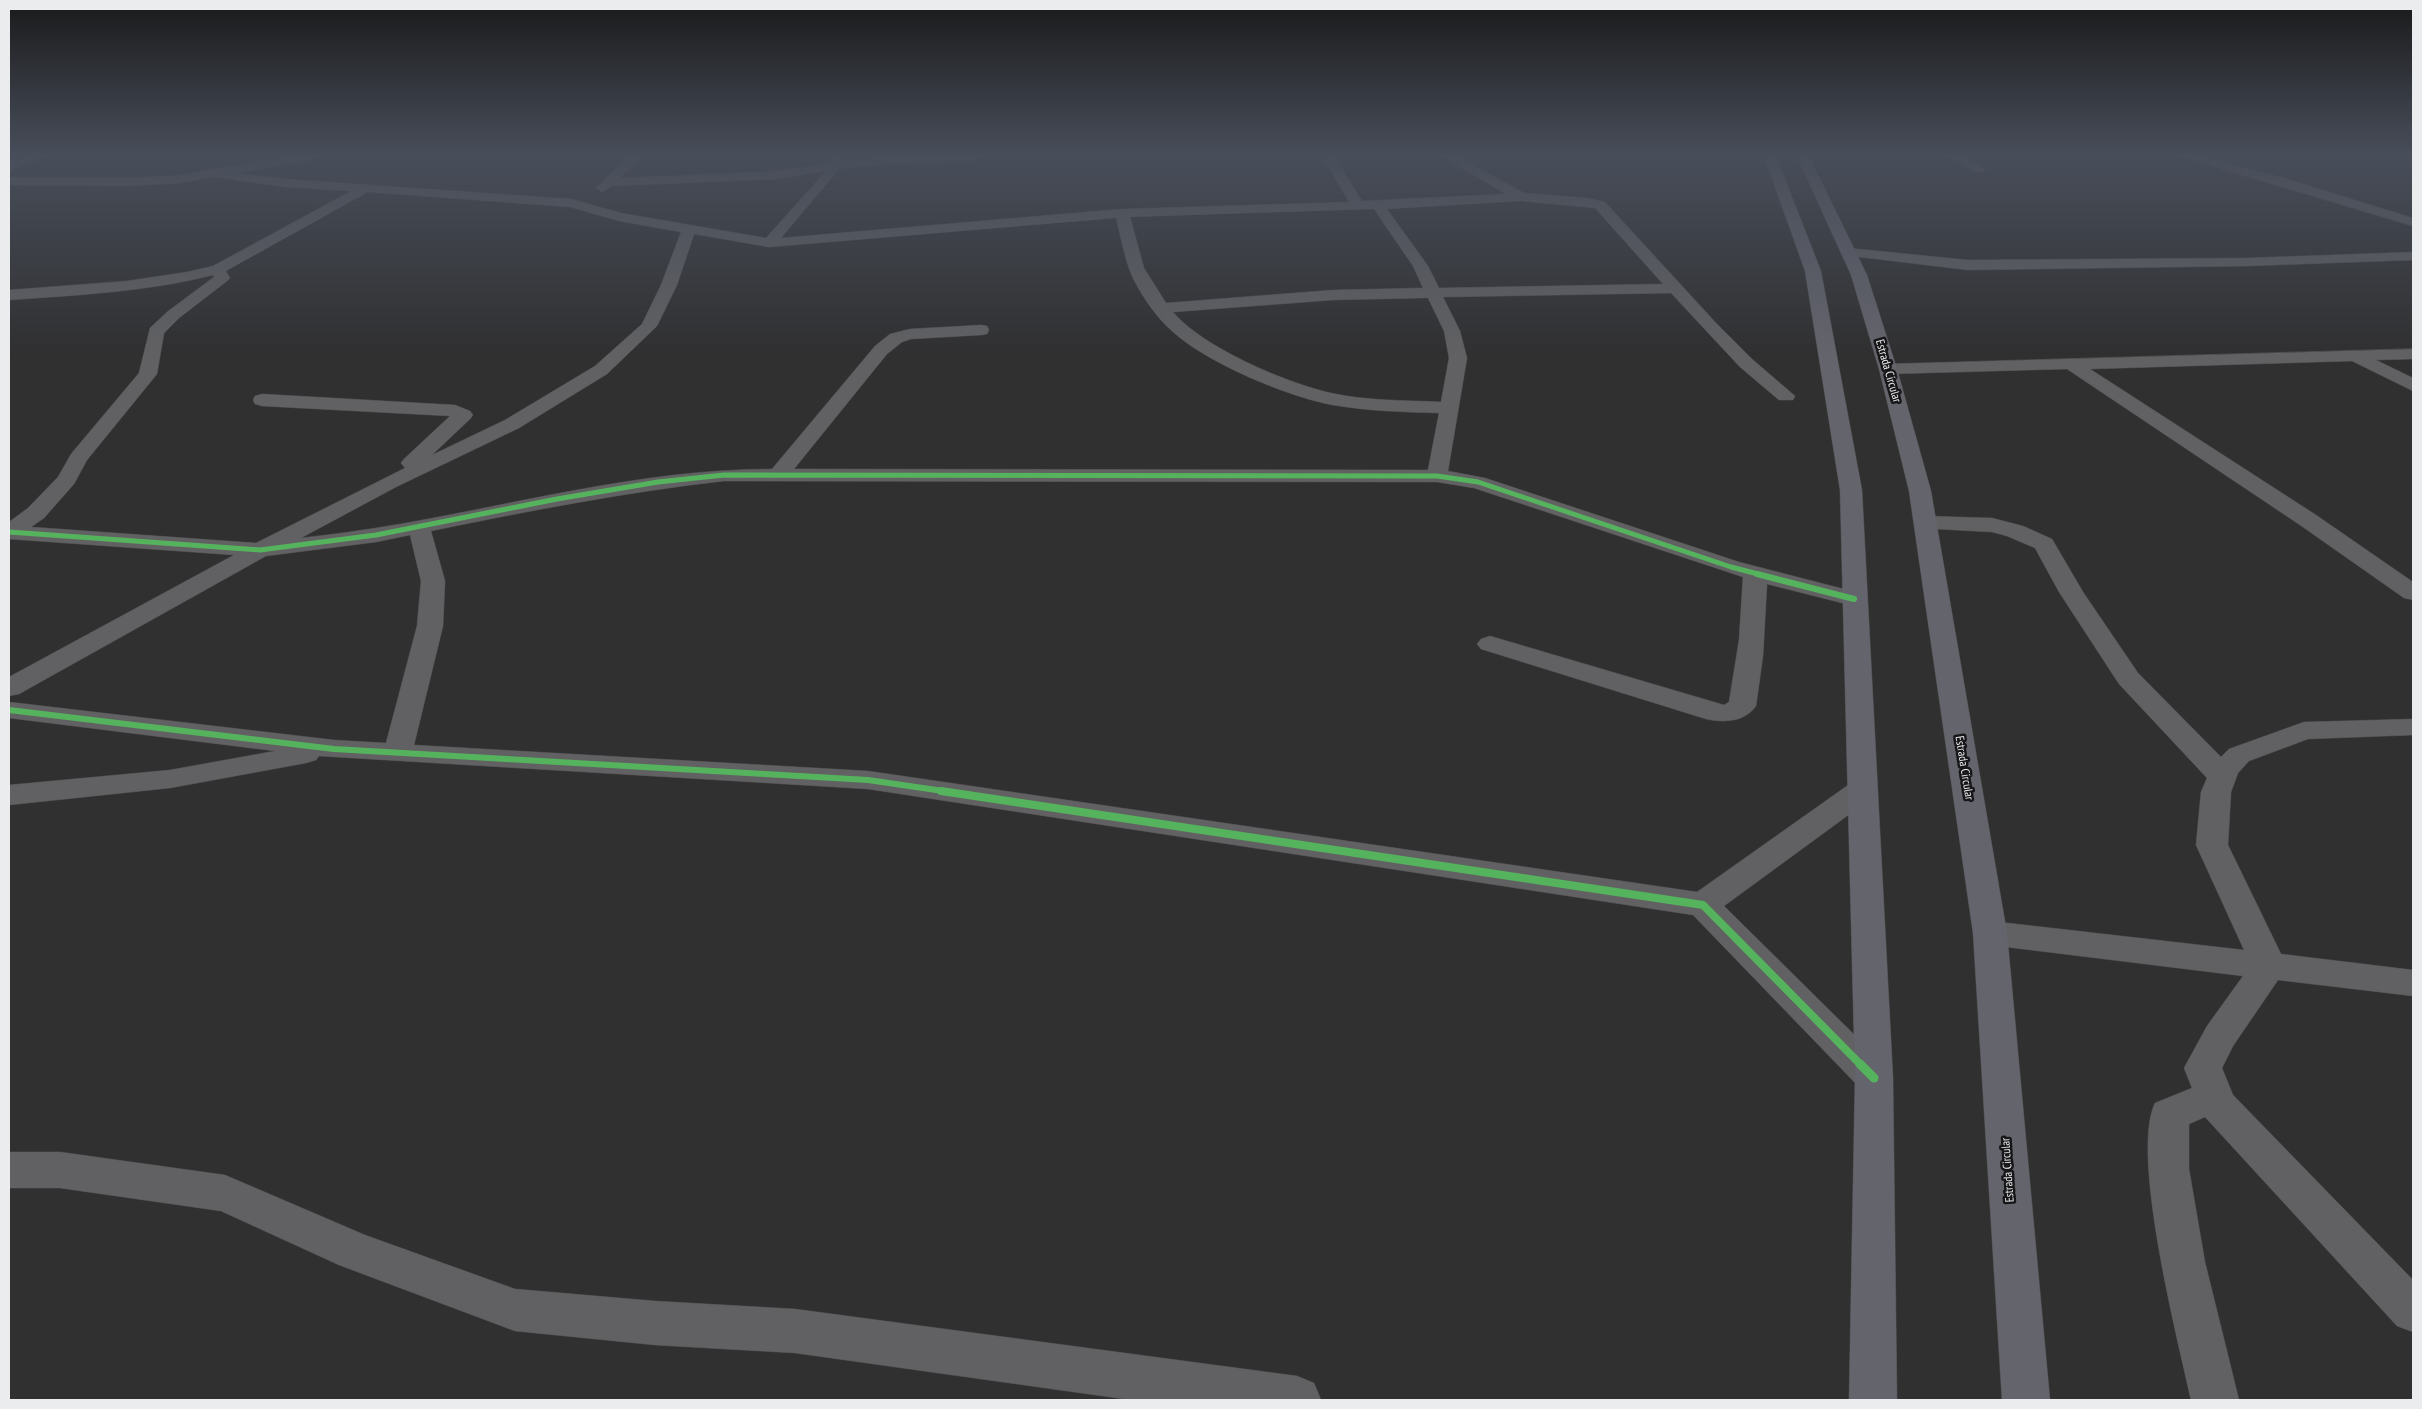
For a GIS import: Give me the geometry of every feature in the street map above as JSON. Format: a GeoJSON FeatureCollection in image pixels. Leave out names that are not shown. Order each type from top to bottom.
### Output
{"type":"FeatureCollection","features":[{"type":"Feature","properties":{"kind":"main road"},"geometry":{"type":"LineString","coordinates":[[1795,222],[1813,271],[1851,490],[1874,1078],[1873,1400]]}},
{"type":"Feature","properties":{"kind":"main road","name":"Estrada Circular"},"geometry":{"type":"LineString","coordinates":[[1834,222],[1859,275],[1888,369],[1920,491],[1990,933],[2026,1400]]}},
{"type":"Feature","properties":{"kind":"street"},"geometry":{"type":"LineString","coordinates":[[13,297],[127,286],[187,277],[218,269],[305,222]]}},
{"type":"Feature","properties":{"kind":"street"},"geometry":{"type":"LineString","coordinates":[[649,222],[769,242],[1017,222]]}},
{"type":"Feature","properties":{"kind":"street"},"geometry":{"type":"LineString","coordinates":[[769,242],[789,222]]}},
{"type":"Feature","properties":{"kind":"street"},"geometry":{"type":"LineString","coordinates":[[1124,222],[1133,259],[1144,284],[1178,328],[1206,347],[1248,368],[1308,393],[1355,402],[1448,408]]}},
{"type":"Feature","properties":{"kind":"street"},"geometry":{"type":"LineString","coordinates":[[1387,222],[1420,266],[1433,291],[1452,331],[1458,358],[1437,476]]}},
{"type":"Feature","properties":{"kind":"street"},"geometry":{"type":"LineString","coordinates":[[1615,222],[1710,327],[1746,363],[1786,396]]}},
{"type":"Feature","properties":{"kind":"street"},"geometry":{"type":"LineString","coordinates":[[784,227],[876,226],[919,230]]}},
{"type":"Feature","properties":{"kind":"street"},"geometry":{"type":"LineString","coordinates":[[9,688],[260,550],[512,424],[601,370],[649,326],[669,285],[689,228]]}},
{"type":"Feature","properties":{"kind":"street"},"geometry":{"type":"LineString","coordinates":[[1848,252],[1891,255],[1968,265],[2247,262],[2413,256]]}},
{"type":"Feature","properties":{"kind":"street"},"geometry":{"type":"LineString","coordinates":[[9,532],[36,513],[67,480],[78,458],[148,374],[156,332],[173,315],[222,278],[218,269]]}},
{"type":"Feature","properties":{"kind":"street"},"geometry":{"type":"LineString","coordinates":[[1162,308],[1333,295],[1433,291],[1675,288]]}},
{"type":"Feature","properties":{"kind":"street"},"geometry":{"type":"LineString","coordinates":[[778,474],[881,350],[896,338],[910,334],[982,330]]}},
{"type":"Feature","properties":{"kind":"street"},"geometry":{"type":"LineString","coordinates":[[1888,369],[2413,354]]}},
{"type":"Feature","properties":{"kind":"street"},"geometry":{"type":"LineString","coordinates":[[2355,357],[2413,384]]}},
{"type":"Feature","properties":{"kind":"street"},"geometry":{"type":"LineString","coordinates":[[2071,364],[2308,520],[2413,593]]}},
{"type":"Feature","properties":{"kind":"street"},"geometry":{"type":"LineString","coordinates":[[262,400],[447,410],[464,415],[389,484]]}},
{"type":"Feature","properties":{"kind":"street"},"geometry":{"type":"LineString","coordinates":[[9,532],[260,550],[376,535],[658,482],[724,475],[1437,476],[1478,482],[1755,574],[1854,599]]}},
{"type":"Feature","properties":{"kind":"street"},"geometry":{"type":"LineString","coordinates":[[1925,523],[1992,526],[2014,531],[2044,544],[2071,592],[2128,678],[2222,778]]}},
{"type":"Feature","properties":{"kind":"street"},"geometry":{"type":"LineString","coordinates":[[398,753],[430,626],[433,581],[419,526]]}},
{"type":"Feature","properties":{"kind":"street"},"geometry":{"type":"LineString","coordinates":[[1490,644],[1716,713],[1729,713],[1742,706],[1747,684],[1754,641],[1755,574]]}},
{"type":"Feature","properties":{"kind":"street"},"geometry":{"type":"LineString","coordinates":[[9,710],[334,749],[868,780],[1703,905],[1874,1078]]}},
{"type":"Feature","properties":{"kind":"street"},"geometry":{"type":"LineString","coordinates":[[2269,966],[2212,844],[2216,792],[2225,770],[2238,755],[2304,731],[2413,727]]}},
{"type":"Feature","properties":{"kind":"street"},"geometry":{"type":"LineString","coordinates":[[9,795],[170,779],[334,749]]}},
{"type":"Feature","properties":{"kind":"street"},"geometry":{"type":"LineString","coordinates":[[1703,905],[1862,790]]}},
{"type":"Feature","properties":{"kind":"street"},"geometry":{"type":"LineString","coordinates":[[1990,933],[2413,982]]}},
{"type":"Feature","properties":{"kind":"street"},"geometry":{"type":"LineString","coordinates":[[2269,966],[2220,1036],[2203,1068],[2218,1105],[2413,1311]]}},
{"type":"Feature","properties":{"kind":"street"},"geometry":{"type":"LineString","coordinates":[[2214,1095],[2169,1115],[2169,1169],[2183,1262],[2215,1400]]}},
{"type":"Feature","properties":{"kind":"street"},"geometry":{"type":"LineString","coordinates":[[9,1170],[60,1170],[225,1193],[354,1251],[515,1310],[654,1323],[795,1330],[1293,1400]]}},
{"type":"Feature","properties":{"kind":"cycle path"},"geometry":{"type":"LineString","coordinates":[[9,532],[260,550],[376,535],[557,499],[658,482],[724,475],[1437,476],[1478,482],[1731,567],[1854,599]]}},
{"type":"Feature","properties":{"kind":"cycle path"},"geometry":{"type":"LineString","coordinates":[[9,710],[334,749],[868,780],[1703,905],[1874,1078]]}}]}
